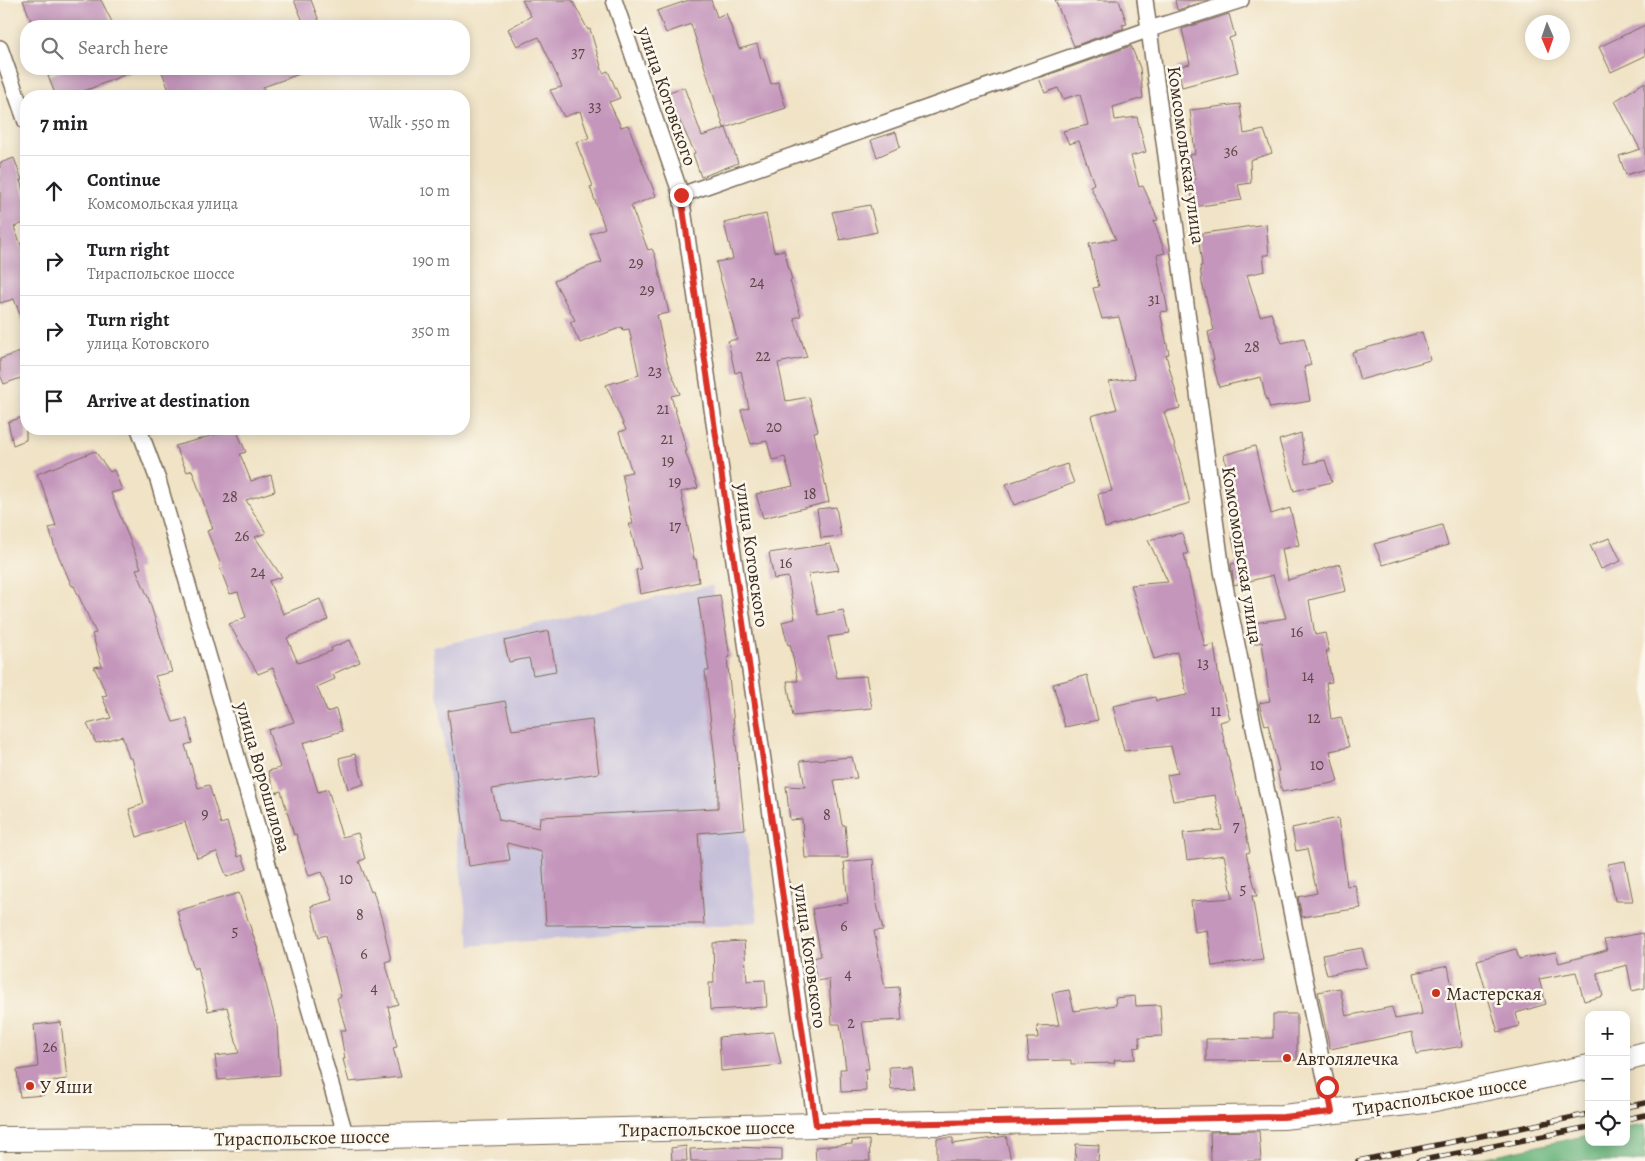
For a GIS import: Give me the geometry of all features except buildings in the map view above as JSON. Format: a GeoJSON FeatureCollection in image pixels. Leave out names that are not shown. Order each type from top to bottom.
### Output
{"type":"FeatureCollection","features":[{"type":"Feature","properties":{"kind":"main road"},"geometry":{"type":"LineString","coordinates":[[1630,1058],[1645,1054]]}},
{"type":"Feature","properties":{"kind":"main road","name":"Тираспольское шоссе"},"geometry":{"type":"LineString","coordinates":[[0,1139],[346,1137],[816,1125],[1283,1117],[1425,1101],[1585,1068]]}},
{"type":"Feature","properties":{"kind":"street","name":"улица Котовского"},"geometry":{"type":"LineString","coordinates":[[614,0],[681,195],[816,1125]]}},
{"type":"Feature","properties":{"kind":"street","name":"Комсомольская улица"},"geometry":{"type":"LineString","coordinates":[[1145,0],[1222,571],[1332,1112]]}},
{"type":"Feature","properties":{"kind":"street"},"geometry":{"type":"LineString","coordinates":[[681,195],[1150,29],[1240,0]]}},
{"type":"Feature","properties":{"kind":"street"},"geometry":{"type":"LineString","coordinates":[[0,48],[20,105]]}},
{"type":"Feature","properties":{"kind":"street","name":"улица Ворошилова"},"geometry":{"type":"LineString","coordinates":[[142,435],[158,480],[346,1137]]}},
{"type":"Feature","properties":{"kind":"shaded area"},"geometry":{"type":"Polygon","coordinates":[[[713,585],[741,783],[745,829],[758,922],[470,946],[432,647],[713,585]]]}},
{"type":"Feature","properties":{"kind":"green space"},"geometry":{"type":"Polygon","coordinates":[[[1645,1125],[1645,1161],[1468,1161],[1585,1136],[1585,1146],[1630,1146],[1630,1127],[1645,1125]]]}},
{"type":"Feature","properties":{"kind":"railway"},"geometry":{"type":"LineString","coordinates":[[1630,1106],[1645,1103]]}},
{"type":"Feature","properties":{"kind":"railway"},"geometry":{"type":"LineString","coordinates":[[1358,1161],[1585,1115]]}},
{"type":"Feature","properties":{"kind":"railway"},"geometry":{"type":"LineString","coordinates":[[1630,1118],[1645,1115]]}},
{"type":"Feature","properties":{"kind":"railway"},"geometry":{"type":"LineString","coordinates":[[1418,1161],[1585,1128]]}},
{"type":"Feature","properties":{"kind":"place","name":"Мастерская"},"geometry":{"type":"Point","coordinates":[1436,993]}},
{"type":"Feature","properties":{"kind":"place","name":"Автолялечка"},"geometry":{"type":"Point","coordinates":[1287,1058]}},
{"type":"Feature","properties":{"kind":"place","name":"У Яши"},"geometry":{"type":"Point","coordinates":[30,1086]}},
{"type":"Feature","properties":{"kind":"route"},"geometry":{"type":"LineString","coordinates":[[681,195],[816,1125],[1283,1117],[1332,1112],[1327,1087]]}}]}
